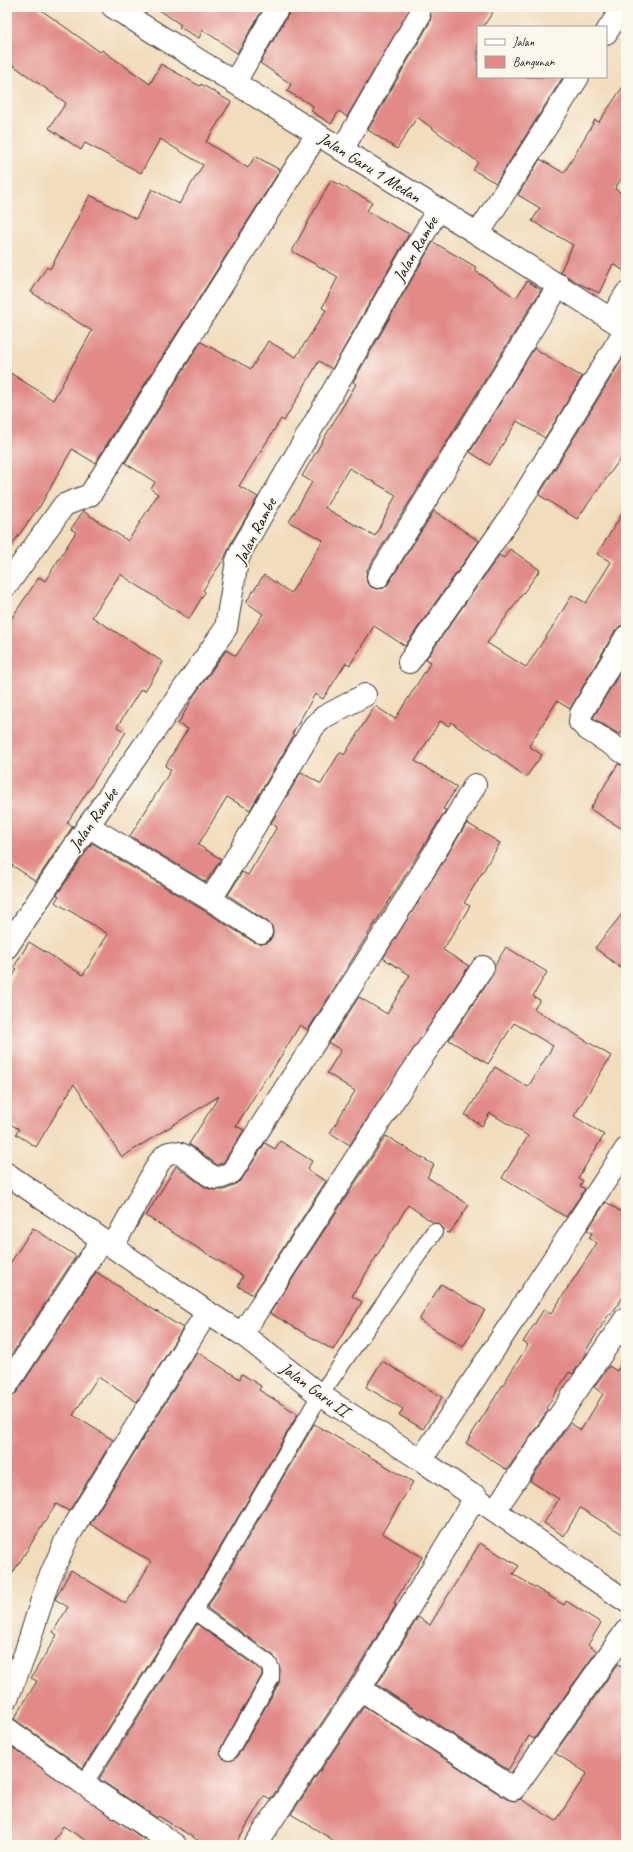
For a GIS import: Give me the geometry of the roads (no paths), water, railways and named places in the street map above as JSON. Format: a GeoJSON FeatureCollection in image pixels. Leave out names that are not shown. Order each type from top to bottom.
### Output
{"type":"FeatureCollection","features":[{"type":"Feature","properties":{"kind":"street","name":"Jalan Garu 1 Medan"},"geometry":{"type":"LineString","coordinates":[[113,7],[478,234],[621,326]]}},
{"type":"Feature","properties":{"kind":"street"},"geometry":{"type":"LineString","coordinates":[[235,82],[278,7]]}},
{"type":"Feature","properties":{"kind":"street"},"geometry":{"type":"LineString","coordinates":[[607,31],[623,7]]}},
{"type":"Feature","properties":{"kind":"street"},"geometry":{"type":"LineString","coordinates":[[342,150],[419,16]]}},
{"type":"Feature","properties":{"kind":"street"},"geometry":{"type":"LineString","coordinates":[[478,234],[577,78]]}},
{"type":"Feature","properties":{"kind":"street"},"geometry":{"type":"LineString","coordinates":[[7,585],[64,505],[90,495],[317,134]]}},
{"type":"Feature","properties":{"kind":"street","name":"Jalan Rambe"},"geometry":{"type":"LineString","coordinates":[[7,947],[88,826],[226,628],[237,561],[242,549],[438,209]]}},
{"type":"Feature","properties":{"kind":"street"},"geometry":{"type":"LineString","coordinates":[[378,577],[558,285]]}},
{"type":"Feature","properties":{"kind":"street"},"geometry":{"type":"LineString","coordinates":[[409,662],[510,518],[621,326],[626,294]]}},
{"type":"Feature","properties":{"kind":"street"},"geometry":{"type":"LineString","coordinates":[[626,637],[581,714],[580,722],[587,729],[626,754]]}},
{"type":"Feature","properties":{"kind":"street"},"geometry":{"type":"LineString","coordinates":[[210,899],[314,726],[324,717],[365,695]]}},
{"type":"Feature","properties":{"kind":"street"},"geometry":{"type":"LineString","coordinates":[[7,1385],[108,1243],[158,1164],[168,1153],[174,1152],[183,1156],[212,1177],[222,1178],[232,1172],[398,914],[475,786]]}},
{"type":"Feature","properties":{"kind":"street"},"geometry":{"type":"LineString","coordinates":[[88,826],[210,899],[261,932]]}},
{"type":"Feature","properties":{"kind":"street"},"geometry":{"type":"LineString","coordinates":[[242,1334],[401,1087],[483,967]]}},
{"type":"Feature","properties":{"kind":"street"},"geometry":{"type":"LineString","coordinates":[[422,1460],[626,1149]]}},
{"type":"Feature","properties":{"kind":"street","name":"Jalan Garu II"},"geometry":{"type":"LineString","coordinates":[[7,1174],[207,1312],[242,1334],[320,1395],[476,1496],[626,1601]]}},
{"type":"Feature","properties":{"kind":"street"},"geometry":{"type":"LineString","coordinates":[[7,1698],[25,1654],[47,1584],[67,1538],[207,1312]]}},
{"type":"Feature","properties":{"kind":"street"},"geometry":{"type":"LineString","coordinates":[[495,1510],[626,1318]]}},
{"type":"Feature","properties":{"kind":"street"},"geometry":{"type":"LineString","coordinates":[[255,1845],[360,1689],[476,1496]]}},
{"type":"Feature","properties":{"kind":"street"},"geometry":{"type":"LineString","coordinates":[[360,1689],[514,1789],[626,1631]]}},
{"type":"Feature","properties":{"kind":"street"},"geometry":{"type":"LineString","coordinates":[[7,1729],[84,1784],[175,1845]]}},
{"type":"Feature","properties":{"kind":"lane"},"geometry":{"type":"LineString","coordinates":[[84,1784],[194,1612],[320,1395],[434,1232]]}},
{"type":"Feature","properties":{"kind":"lane"},"geometry":{"type":"LineString","coordinates":[[194,1612],[268,1663],[271,1668],[271,1678],[229,1752]]}}]}
